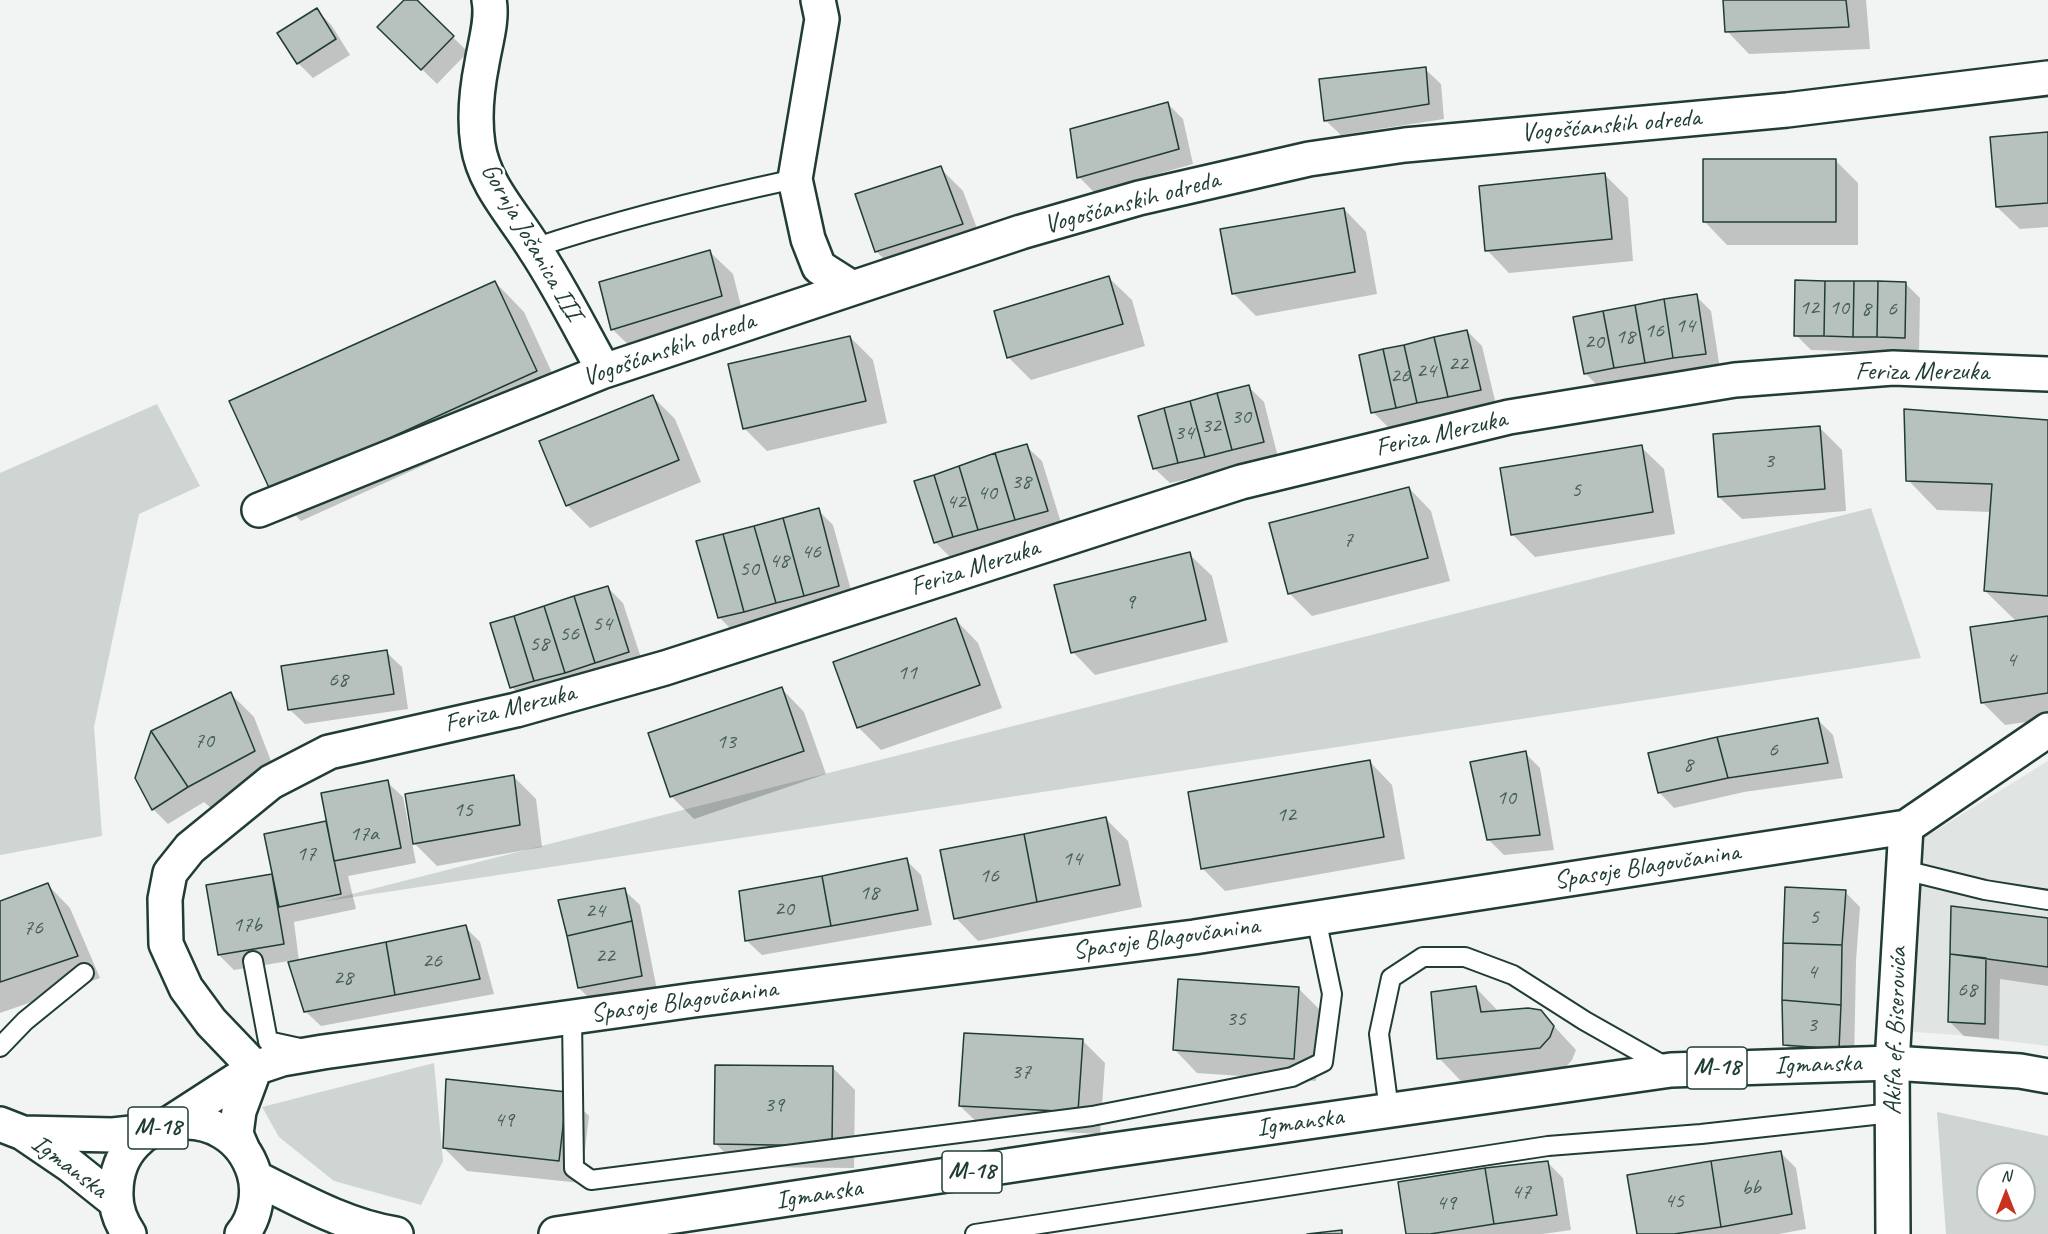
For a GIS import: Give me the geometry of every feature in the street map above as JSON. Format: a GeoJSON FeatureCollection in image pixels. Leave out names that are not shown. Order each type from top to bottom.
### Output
{"type":"FeatureCollection","features":[{"type":"Feature","properties":{"kind":"street","name":"Gornja Jošanica III"},"geometry":{"type":"LineString","coordinates":[[489,0],[488,28],[477,105],[478,144],[485,172],[534,248],[604,371]]}},
{"type":"Feature","properties":{"kind":"street"},"geometry":{"type":"LineString","coordinates":[[818,0],[822,19],[795,178],[808,239],[819,267],[852,288]]}},
{"type":"Feature","properties":{"kind":"street","name":"Vogošćanskih odreda"},"geometry":{"type":"LineString","coordinates":[[259,510],[604,371],[1022,231],[1139,198],[1309,159],[1405,145],[1787,110],[2048,78]]}},
{"type":"Feature","properties":{"kind":"street","name":"Feriza Merzuka"},"geometry":{"type":"LineString","coordinates":[[255,1068],[212,1022],[186,988],[166,944],[165,899],[170,873],[190,848],[271,782],[329,753],[516,710],[665,668],[1241,482],[1509,417],[1735,380],[1893,368],[2048,374]]}},
{"type":"Feature","properties":{"kind":"street","name":"Spasoje Blagovčanina"},"geometry":{"type":"LineString","coordinates":[[160,1127],[255,1068],[282,1059],[572,1017],[1182,938],[1906,827],[2048,730]]}},
{"type":"Feature","properties":{"kind":"street","name":"Akifa ef. Biserovića"},"geometry":{"type":"LineString","coordinates":[[1893,1234],[1892,1063],[1906,827]]}},
{"type":"Feature","properties":{"kind":"street","name":"Igmanska"},"geometry":{"type":"LineString","coordinates":[[556,1234],[1671,1070],[1892,1063],[2020,1071],[2048,1076]]}},
{"type":"Feature","properties":{"kind":"street"},"geometry":{"type":"LineString","coordinates":[[242,1148],[236,1134],[239,1111],[255,1068]]}},
{"type":"Feature","properties":{"kind":"street","name":"M-18"},"geometry":{"type":"LineString","coordinates":[[126,1233],[115,1201],[116,1180],[122,1161],[134,1144],[160,1127],[191,1121],[210,1125],[228,1134],[242,1148],[251,1162],[256,1178],[256,1204],[247,1228],[242,1234]]}},
{"type":"Feature","properties":{"kind":"street","name":"Igmanska"},"geometry":{"type":"LineString","coordinates":[[12,1129],[113,1136],[160,1127]]}},
{"type":"Feature","properties":{"kind":"street","name":"Igmanska"},"geometry":{"type":"LineString","coordinates":[[12,1129],[70,1165],[115,1201]]}},
{"type":"Feature","properties":{"kind":"street"},"geometry":{"type":"LineString","coordinates":[[256,1178],[379,1233]]}},
{"type":"Feature","properties":{"kind":"lane"},"geometry":{"type":"LineString","coordinates":[[534,248],[608,224],[795,178]]}},
{"type":"Feature","properties":{"kind":"lane"},"geometry":{"type":"LineString","coordinates":[[1904,870],[1985,891],[2048,900]]}},
{"type":"Feature","properties":{"kind":"lane"},"geometry":{"type":"LineString","coordinates":[[572,1017],[574,1168],[591,1180],[1092,1116],[1292,1077],[1323,1062],[1332,994],[1316,918]]}},
{"type":"Feature","properties":{"kind":"lane"},"geometry":{"type":"LineString","coordinates":[[1389,1110],[1379,1034],[1391,978],[1423,957],[1465,957],[1513,975],[1585,1021],[1671,1070]]}},
{"type":"Feature","properties":{"kind":"lane"},"geometry":{"type":"LineString","coordinates":[[253,961],[268,1041],[323,1052]]}},
{"type":"Feature","properties":{"kind":"lane"},"geometry":{"type":"LineString","coordinates":[[0,1047],[25,1021],[84,973]]}},
{"type":"Feature","properties":{"kind":"lane"},"geometry":{"type":"LineString","coordinates":[[975,1234],[1548,1146],[1701,1134],[1892,1113]]}},
{"type":"Feature","properties":{"kind":"shaded area"},"geometry":{"type":"Polygon","coordinates":[[[157,404],[200,486],[139,514],[94,727],[102,836],[0,855],[0,473],[157,404]]]}},
{"type":"Feature","properties":{"kind":"shaded area"},"geometry":{"type":"Polygon","coordinates":[[[1871,508],[1921,658],[321,902],[1871,508]]]}},
{"type":"Feature","properties":{"kind":"shaded area"},"geometry":{"type":"Polygon","coordinates":[[[2048,761],[2048,1046],[1902,1031],[1922,839],[2048,761]]]}},
{"type":"Feature","properties":{"kind":"shaded area"},"geometry":{"type":"Polygon","coordinates":[[[434,1063],[443,1161],[421,1205],[334,1181],[279,1137],[262,1107],[434,1063]]]}},
{"type":"Feature","properties":{"kind":"shaded area"},"geometry":{"type":"Polygon","coordinates":[[[1937,1112],[2048,1136],[2048,1234],[1946,1234],[1937,1112]]]}},
{"type":"Feature","properties":{"kind":"building"},"geometry":{"type":"Polygon","coordinates":[[[404,0],[417,0],[454,36],[421,70],[377,27],[404,0]]]}},
{"type":"Feature","properties":{"kind":"building"},"geometry":{"type":"Polygon","coordinates":[[[1723,0],[1846,0],[1849,27],[1725,32],[1723,0]]]}},
{"type":"Feature","properties":{"kind":"building"},"geometry":{"type":"Polygon","coordinates":[[[317,8],[336,39],[297,64],[277,33],[317,8]]]}},
{"type":"Feature","properties":{"kind":"building"},"geometry":{"type":"Polygon","coordinates":[[[1426,67],[1429,104],[1324,121],[1319,79],[1426,67]]]}},
{"type":"Feature","properties":{"kind":"building"},"geometry":{"type":"Polygon","coordinates":[[[1168,102],[1179,149],[1077,178],[1070,129],[1168,102]]]}},
{"type":"Feature","properties":{"kind":"building"},"geometry":{"type":"Polygon","coordinates":[[[2048,132],[2048,203],[1996,207],[1990,137],[2048,132]]]}},
{"type":"Feature","properties":{"kind":"building"},"geometry":{"type":"Polygon","coordinates":[[[1703,159],[1836,159],[1836,222],[1703,222],[1703,159]]]}},
{"type":"Feature","properties":{"kind":"building"},"geometry":{"type":"Polygon","coordinates":[[[941,166],[963,224],[875,252],[855,194],[941,166]]]}},
{"type":"Feature","properties":{"kind":"building"},"geometry":{"type":"Polygon","coordinates":[[[1605,173],[1612,239],[1485,251],[1479,186],[1605,173]]]}},
{"type":"Feature","properties":{"kind":"building"},"geometry":{"type":"Polygon","coordinates":[[[1344,208],[1355,272],[1232,294],[1220,229],[1344,208]]]}},
{"type":"Feature","properties":{"kind":"building"},"geometry":{"type":"Polygon","coordinates":[[[710,250],[722,296],[611,330],[599,282],[710,250]]]}},
{"type":"Feature","properties":{"kind":"building"},"geometry":{"type":"Polygon","coordinates":[[[1109,276],[1123,324],[1007,358],[994,311],[1109,276]]]}},
{"type":"Feature","properties":{"kind":"building"},"geometry":{"type":"Polygon","coordinates":[[[1795,280],[1825,281],[1824,336],[1794,336],[1795,280]]]}},
{"type":"Feature","properties":{"kind":"building"},"geometry":{"type":"Polygon","coordinates":[[[495,281],[537,371],[271,492],[229,401],[495,281]]]}},
{"type":"Feature","properties":{"kind":"building"},"geometry":{"type":"Polygon","coordinates":[[[1825,281],[1854,281],[1853,337],[1824,336],[1825,281]]]}},
{"type":"Feature","properties":{"kind":"building"},"geometry":{"type":"Polygon","coordinates":[[[1854,281],[1878,281],[1877,337],[1853,337],[1854,281]]]}},
{"type":"Feature","properties":{"kind":"building"},"geometry":{"type":"Polygon","coordinates":[[[1878,281],[1906,282],[1905,338],[1877,337],[1878,281]]]}},
{"type":"Feature","properties":{"kind":"building"},"geometry":{"type":"Polygon","coordinates":[[[1697,294],[1706,354],[1673,358],[1664,299],[1697,294]]]}},
{"type":"Feature","properties":{"kind":"building"},"geometry":{"type":"Polygon","coordinates":[[[1664,299],[1673,358],[1645,363],[1635,305],[1664,299]]]}},
{"type":"Feature","properties":{"kind":"building"},"geometry":{"type":"Polygon","coordinates":[[[1635,305],[1645,363],[1614,368],[1603,311],[1635,305]]]}},
{"type":"Feature","properties":{"kind":"building"},"geometry":{"type":"Polygon","coordinates":[[[1603,311],[1614,368],[1584,374],[1573,317],[1603,311]]]}},
{"type":"Feature","properties":{"kind":"building"},"geometry":{"type":"Polygon","coordinates":[[[1467,330],[1481,390],[1448,397],[1434,337],[1467,330]]]}},
{"type":"Feature","properties":{"kind":"building"},"geometry":{"type":"Polygon","coordinates":[[[850,336],[866,401],[743,429],[728,364],[850,336]]]}},
{"type":"Feature","properties":{"kind":"building"},"geometry":{"type":"Polygon","coordinates":[[[1434,337],[1448,397],[1417,403],[1404,345],[1434,337]]]}},
{"type":"Feature","properties":{"kind":"building"},"geometry":{"type":"Polygon","coordinates":[[[1404,345],[1417,403],[1396,408],[1383,349],[1404,345]]]}},
{"type":"Feature","properties":{"kind":"building"},"geometry":{"type":"Polygon","coordinates":[[[1383,349],[1396,408],[1371,413],[1359,355],[1383,349]]]}},
{"type":"Feature","properties":{"kind":"building"},"geometry":{"type":"Polygon","coordinates":[[[1249,385],[1264,442],[1232,450],[1217,393],[1249,385]]]}},
{"type":"Feature","properties":{"kind":"building"},"geometry":{"type":"Polygon","coordinates":[[[1217,393],[1232,450],[1205,457],[1190,401],[1217,393]]]}},
{"type":"Feature","properties":{"kind":"building"},"geometry":{"type":"Polygon","coordinates":[[[653,395],[679,460],[566,506],[539,441],[653,395]]]}},
{"type":"Feature","properties":{"kind":"building"},"geometry":{"type":"Polygon","coordinates":[[[1190,401],[1205,457],[1178,463],[1164,408],[1190,401]]]}},
{"type":"Feature","properties":{"kind":"building"},"geometry":{"type":"Polygon","coordinates":[[[1164,408],[1178,463],[1153,469],[1138,416],[1164,408]]]}},
{"type":"Feature","properties":{"kind":"building"},"geometry":{"type":"Polygon","coordinates":[[[1904,409],[2048,420],[2048,596],[1984,591],[1992,484],[1906,481],[1904,409]]]}},
{"type":"Feature","properties":{"kind":"building"},"geometry":{"type":"Polygon","coordinates":[[[1820,426],[1825,489],[1718,497],[1713,434],[1820,426]]]}},
{"type":"Feature","properties":{"kind":"building"},"geometry":{"type":"Polygon","coordinates":[[[1027,444],[1048,511],[1015,520],[995,453],[1027,444]]]}},
{"type":"Feature","properties":{"kind":"building"},"geometry":{"type":"Polygon","coordinates":[[[1642,445],[1653,512],[1511,535],[1500,468],[1642,445]]]}},
{"type":"Feature","properties":{"kind":"building"},"geometry":{"type":"Polygon","coordinates":[[[995,453],[1015,520],[978,530],[959,466],[995,453]]]}},
{"type":"Feature","properties":{"kind":"building"},"geometry":{"type":"Polygon","coordinates":[[[959,466],[978,530],[953,537],[934,475],[959,466]]]}},
{"type":"Feature","properties":{"kind":"building"},"geometry":{"type":"Polygon","coordinates":[[[934,475],[953,537],[934,543],[914,481],[934,475]]]}},
{"type":"Feature","properties":{"kind":"building"},"geometry":{"type":"Polygon","coordinates":[[[1409,487],[1428,558],[1288,594],[1269,523],[1409,487]]]}},
{"type":"Feature","properties":{"kind":"building"},"geometry":{"type":"Polygon","coordinates":[[[819,508],[839,586],[804,596],[783,518],[819,508]]]}},
{"type":"Feature","properties":{"kind":"building"},"geometry":{"type":"Polygon","coordinates":[[[783,518],[804,596],[776,603],[754,526],[783,518]]]}},
{"type":"Feature","properties":{"kind":"building"},"geometry":{"type":"Polygon","coordinates":[[[754,526],[776,603],[744,612],[723,534],[754,526]]]}},
{"type":"Feature","properties":{"kind":"building"},"geometry":{"type":"Polygon","coordinates":[[[723,534],[744,612],[718,618],[696,541],[723,534]]]}},
{"type":"Feature","properties":{"kind":"building"},"geometry":{"type":"Polygon","coordinates":[[[1190,552],[1206,620],[1071,653],[1054,585],[1190,552]]]}},
{"type":"Feature","properties":{"kind":"building"},"geometry":{"type":"Polygon","coordinates":[[[608,586],[629,652],[595,663],[574,596],[608,586]]]}},
{"type":"Feature","properties":{"kind":"building"},"geometry":{"type":"Polygon","coordinates":[[[574,596],[595,663],[565,673],[544,606],[574,596]]]}},
{"type":"Feature","properties":{"kind":"building"},"geometry":{"type":"Polygon","coordinates":[[[544,606],[565,673],[534,681],[514,616],[544,606]]]}},
{"type":"Feature","properties":{"kind":"building"},"geometry":{"type":"Polygon","coordinates":[[[514,616],[534,681],[510,688],[490,623],[514,616]]]}},
{"type":"Feature","properties":{"kind":"building"},"geometry":{"type":"Polygon","coordinates":[[[2048,616],[2048,693],[1981,703],[1970,627],[2048,616]]]}},
{"type":"Feature","properties":{"kind":"building"},"geometry":{"type":"Polygon","coordinates":[[[956,618],[980,685],[857,728],[833,662],[956,618]]]}},
{"type":"Feature","properties":{"kind":"building"},"geometry":{"type":"Polygon","coordinates":[[[387,650],[394,694],[288,710],[281,666],[387,650]]]}},
{"type":"Feature","properties":{"kind":"building"},"geometry":{"type":"Polygon","coordinates":[[[782,687],[804,751],[670,797],[648,733],[782,687]]]}},
{"type":"Feature","properties":{"kind":"building"},"geometry":{"type":"Polygon","coordinates":[[[231,692],[255,751],[188,787],[151,731],[231,692]]]}},
{"type":"Feature","properties":{"kind":"building"},"geometry":{"type":"Polygon","coordinates":[[[1818,718],[1828,763],[1728,778],[1717,737],[1818,718]]]}},
{"type":"Feature","properties":{"kind":"building"},"geometry":{"type":"Polygon","coordinates":[[[151,731],[188,787],[152,810],[135,778],[151,731]]]}},
{"type":"Feature","properties":{"kind":"building"},"geometry":{"type":"Polygon","coordinates":[[[1717,737],[1728,778],[1658,793],[1648,753],[1717,737]]]}},
{"type":"Feature","properties":{"kind":"building"},"geometry":{"type":"Polygon","coordinates":[[[1526,751],[1540,835],[1487,840],[1470,762],[1526,751]]]}},
{"type":"Feature","properties":{"kind":"building"},"geometry":{"type":"Polygon","coordinates":[[[1370,760],[1384,837],[1201,869],[1188,792],[1370,760]]]}},
{"type":"Feature","properties":{"kind":"building"},"geometry":{"type":"Polygon","coordinates":[[[514,775],[520,825],[413,844],[405,794],[514,775]]]}},
{"type":"Feature","properties":{"kind":"building"},"geometry":{"type":"Polygon","coordinates":[[[388,780],[401,848],[334,861],[321,793],[388,780]]]}},
{"type":"Feature","properties":{"kind":"building"},"geometry":{"type":"Polygon","coordinates":[[[1106,817],[1120,885],[1037,902],[1024,834],[1106,817]]]}},
{"type":"Feature","properties":{"kind":"building"},"geometry":{"type":"Polygon","coordinates":[[[326,821],[341,894],[279,907],[264,834],[326,821]]]}},
{"type":"Feature","properties":{"kind":"building"},"geometry":{"type":"Polygon","coordinates":[[[1024,834],[1037,902],[954,919],[940,850],[1024,834]]]}},
{"type":"Feature","properties":{"kind":"building"},"geometry":{"type":"Polygon","coordinates":[[[907,858],[918,910],[831,926],[822,876],[907,858]]]}},
{"type":"Feature","properties":{"kind":"building"},"geometry":{"type":"Polygon","coordinates":[[[272,874],[284,944],[218,955],[206,885],[272,874]]]}},
{"type":"Feature","properties":{"kind":"building"},"geometry":{"type":"Polygon","coordinates":[[[822,876],[831,926],[745,941],[739,891],[822,876]]]}},
{"type":"Feature","properties":{"kind":"building"},"geometry":{"type":"Polygon","coordinates":[[[48,883],[78,956],[0,982],[0,901],[48,883]]]}},
{"type":"Feature","properties":{"kind":"building"},"geometry":{"type":"Polygon","coordinates":[[[1785,887],[1846,890],[1842,945],[1783,943],[1785,887]]]}},
{"type":"Feature","properties":{"kind":"building"},"geometry":{"type":"Polygon","coordinates":[[[625,888],[632,921],[567,936],[558,900],[625,888]]]}},
{"type":"Feature","properties":{"kind":"building"},"geometry":{"type":"Polygon","coordinates":[[[1951,906],[2048,918],[2048,967],[1950,954],[1951,906]]]}},
{"type":"Feature","properties":{"kind":"building"},"geometry":{"type":"Polygon","coordinates":[[[632,921],[642,976],[578,988],[567,936],[632,921]]]}},
{"type":"Feature","properties":{"kind":"building"},"geometry":{"type":"Polygon","coordinates":[[[466,925],[480,979],[395,995],[386,942],[466,925]]]}},
{"type":"Feature","properties":{"kind":"building"},"geometry":{"type":"Polygon","coordinates":[[[386,942],[395,995],[304,1012],[288,962],[386,942]]]}},
{"type":"Feature","properties":{"kind":"building"},"geometry":{"type":"Polygon","coordinates":[[[1783,943],[1842,945],[1841,1005],[1782,1000],[1783,943]]]}},
{"type":"Feature","properties":{"kind":"building"},"geometry":{"type":"Polygon","coordinates":[[[1950,954],[1986,958],[1985,1024],[1948,1022],[1950,954]]]}},
{"type":"Feature","properties":{"kind":"building"},"geometry":{"type":"Polygon","coordinates":[[[1178,979],[1299,987],[1294,1059],[1173,1050],[1178,979]]]}},
{"type":"Feature","properties":{"kind":"building"},"geometry":{"type":"Polygon","coordinates":[[[1476,986],[1481,1012],[1528,1008],[1541,1010],[1554,1026],[1550,1037],[1540,1048],[1437,1059],[1431,992],[1476,986]]]}},
{"type":"Feature","properties":{"kind":"building"},"geometry":{"type":"Polygon","coordinates":[[[1782,1000],[1841,1005],[1839,1049],[1783,1045],[1782,1000]]]}},
{"type":"Feature","properties":{"kind":"building"},"geometry":{"type":"Polygon","coordinates":[[[964,1033],[1083,1039],[1078,1112],[959,1106],[964,1033]]]}},
{"type":"Feature","properties":{"kind":"building"},"geometry":{"type":"Polygon","coordinates":[[[715,1065],[833,1066],[832,1146],[714,1144],[715,1065]]]}},
{"type":"Feature","properties":{"kind":"building"},"geometry":{"type":"Polygon","coordinates":[[[446,1079],[567,1092],[559,1161],[443,1148],[446,1079]]]}},
{"type":"Feature","properties":{"kind":"building"},"geometry":{"type":"Polygon","coordinates":[[[1781,1151],[1792,1214],[1721,1227],[1711,1161],[1781,1151]]]}},
{"type":"Feature","properties":{"kind":"building"},"geometry":{"type":"Polygon","coordinates":[[[1548,1161],[1557,1215],[1494,1224],[1485,1168],[1548,1161]]]}},
{"type":"Feature","properties":{"kind":"building"},"geometry":{"type":"Polygon","coordinates":[[[1711,1161],[1721,1227],[1674,1234],[1637,1234],[1627,1175],[1711,1161]]]}},
{"type":"Feature","properties":{"kind":"building"},"geometry":{"type":"Polygon","coordinates":[[[1485,1168],[1494,1224],[1430,1234],[1406,1234],[1398,1182],[1485,1168]]]}},
{"type":"Feature","properties":{"kind":"building"},"geometry":{"type":"Polygon","coordinates":[[[1342,1230],[1342,1234],[1307,1234],[1342,1230]]]}}]}
